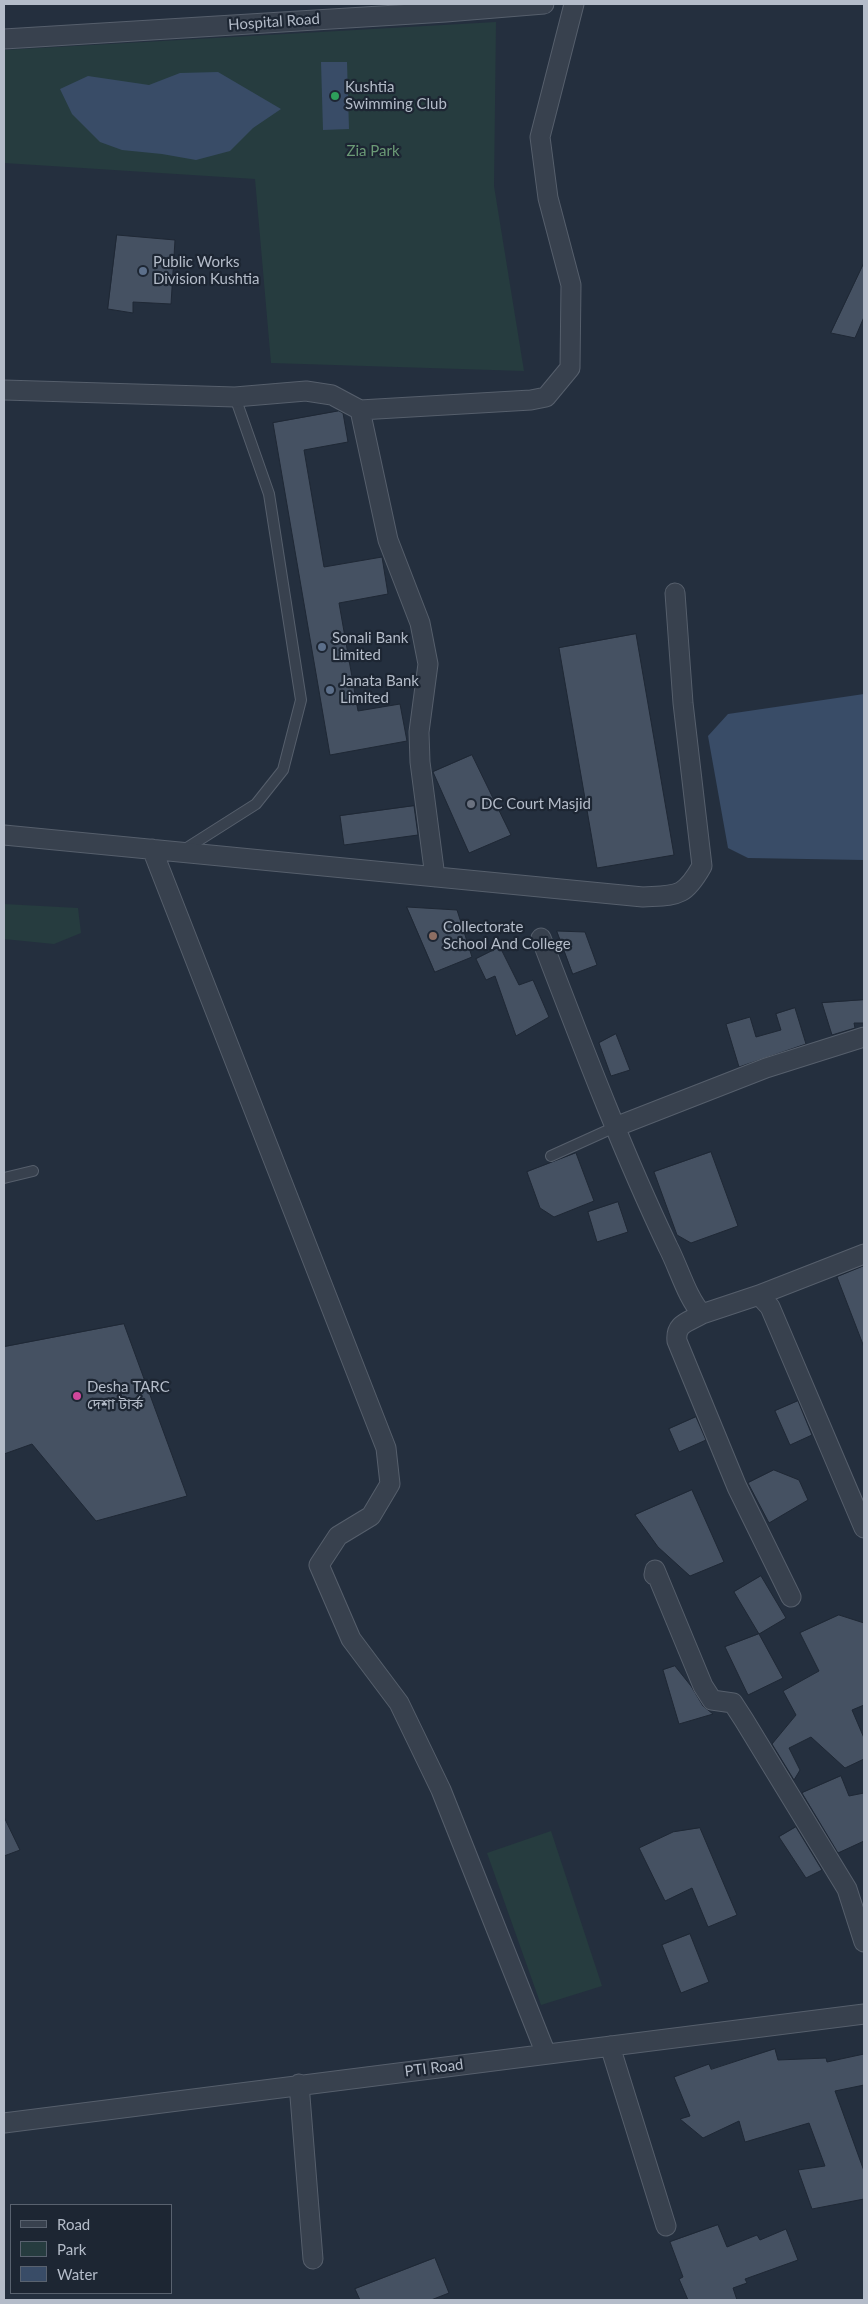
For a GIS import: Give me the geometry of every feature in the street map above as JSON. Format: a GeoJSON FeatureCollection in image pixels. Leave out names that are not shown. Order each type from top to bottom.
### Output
{"type":"FeatureCollection","features":[{"type":"Feature","properties":{"kind":"street","name":"Hospital Road"},"geometry":{"type":"LineString","coordinates":[[4,39],[446,8],[544,4]]}},
{"type":"Feature","properties":{"kind":"street"},"geometry":{"type":"LineString","coordinates":[[4,390],[235,397],[306,391],[332,395],[360,410],[546,397],[570,368],[571,285],[548,198],[540,137],[574,4]]}},
{"type":"Feature","properties":{"kind":"street"},"geometry":{"type":"LineString","coordinates":[[360,410],[388,540],[420,623],[428,664],[419,732],[420,762],[435,877]]}},
{"type":"Feature","properties":{"kind":"street"},"geometry":{"type":"LineString","coordinates":[[4,835],[643,897],[672,896],[690,887],[702,866],[683,703],[674,593]]}},
{"type":"Feature","properties":{"kind":"street"},"geometry":{"type":"LineString","coordinates":[[152,849],[386,1448],[390,1484],[371,1516],[338,1536],[319,1565],[351,1639],[399,1703],[442,1790],[546,2054]]}},
{"type":"Feature","properties":{"kind":"street"},"geometry":{"type":"LineString","coordinates":[[541,938],[636,1181],[682,1275],[693,1304],[702,1314]]}},
{"type":"Feature","properties":{"kind":"street"},"geometry":{"type":"LineString","coordinates":[[615,1127],[766,1068],[864,1037]]}},
{"type":"Feature","properties":{"kind":"street"},"geometry":{"type":"LineString","coordinates":[[792,1597],[738,1487],[676,1332],[679,1327],[702,1314],[759,1295],[864,1254]]}},
{"type":"Feature","properties":{"kind":"street"},"geometry":{"type":"LineString","coordinates":[[759,1295],[770,1307],[864,1528]]}},
{"type":"Feature","properties":{"kind":"street"},"geometry":{"type":"LineString","coordinates":[[654,1576],[655,1570],[703,1686],[712,1700],[725,1700],[733,1703],[744,1720],[847,1889],[864,1942]]}},
{"type":"Feature","properties":{"kind":"street","name":"PTI Road"},"geometry":{"type":"LineString","coordinates":[[4,2123],[299,2084],[864,2014]]}},
{"type":"Feature","properties":{"kind":"street"},"geometry":{"type":"LineString","coordinates":[[610,2046],[666,2226]]}},
{"type":"Feature","properties":{"kind":"street"},"geometry":{"type":"LineString","coordinates":[[299,2084],[313,2260]]}},
{"type":"Feature","properties":{"kind":"lane"},"geometry":{"type":"LineString","coordinates":[[180,852],[256,804],[283,770],[301,700],[269,494],[235,397]]}},
{"type":"Feature","properties":{"kind":"lane"},"geometry":{"type":"LineString","coordinates":[[551,1156],[615,1127]]}},
{"type":"Feature","properties":{"kind":"lane"},"geometry":{"type":"LineString","coordinates":[[4,1178],[33,1171]]}},
{"type":"Feature","properties":{"kind":"green space","name":"Zia Park"},"geometry":{"type":"Polygon","coordinates":[[[496,22],[494,186],[524,371],[271,363],[255,179],[4,163],[4,50],[496,22]]]}},
{"type":"Feature","properties":{"kind":"green space"},"geometry":{"type":"Polygon","coordinates":[[[4,904],[78,908],[81,933],[54,944],[4,939],[4,904]]]}},
{"type":"Feature","properties":{"kind":"green space"},"geometry":{"type":"Polygon","coordinates":[[[551,1831],[602,1986],[541,2005],[487,1853],[551,1831]]]}},
{"type":"Feature","properties":{"kind":"water","name":"Kushtia Swimming Club"},"geometry":{"type":"Polygon","coordinates":[[[321,62],[347,62],[349,129],[323,130],[321,62]]]}},
{"type":"Feature","properties":{"kind":"water"},"geometry":{"type":"Polygon","coordinates":[[[218,72],[281,109],[253,128],[230,151],[196,160],[122,150],[100,142],[72,114],[60,89],[88,76],[149,85],[180,73],[218,72]]]}},
{"type":"Feature","properties":{"kind":"water"},"geometry":{"type":"Polygon","coordinates":[[[864,694],[864,860],[748,858],[728,848],[708,736],[728,714],[864,694]]]}},
{"type":"Feature","properties":{"kind":"building","name":"Public Works Division Kushtia"},"geometry":{"type":"Polygon","coordinates":[[[117,235],[175,240],[171,304],[133,302],[133,313],[108,309],[117,235]]]}},
{"type":"Feature","properties":{"kind":"building"},"geometry":{"type":"Polygon","coordinates":[[[864,263],[864,317],[855,338],[831,333],[864,263]]]}},
{"type":"Feature","properties":{"kind":"building"},"geometry":{"type":"Polygon","coordinates":[[[339,411],[343,413],[348,442],[304,450],[324,567],[382,557],[388,594],[339,603],[358,711],[400,704],[407,741],[330,755],[273,423],[339,411]]]}},
{"type":"Feature","properties":{"kind":"building"},"geometry":{"type":"Polygon","coordinates":[[[636,634],[674,855],[597,868],[559,648],[636,634]]]}},
{"type":"Feature","properties":{"kind":"building","name":"DC Court Masjid"},"geometry":{"type":"Polygon","coordinates":[[[472,755],[511,835],[469,853],[433,772],[472,755]]]}},
{"type":"Feature","properties":{"kind":"building"},"geometry":{"type":"Polygon","coordinates":[[[414,806],[418,835],[344,845],[340,816],[414,806]]]}},
{"type":"Feature","properties":{"kind":"building"},"geometry":{"type":"Polygon","coordinates":[[[407,907],[457,910],[472,957],[435,972],[407,907]]]}},
{"type":"Feature","properties":{"kind":"building"},"geometry":{"type":"Polygon","coordinates":[[[557,931],[585,932],[597,965],[573,974],[557,931]]]}},
{"type":"Feature","properties":{"kind":"building"},"geometry":{"type":"Polygon","coordinates":[[[500,947],[519,985],[533,980],[549,1017],[516,1036],[495,976],[486,980],[476,959],[500,947]]]}},
{"type":"Feature","properties":{"kind":"building"},"geometry":{"type":"Polygon","coordinates":[[[864,1000],[864,1023],[854,1023],[855,1028],[832,1035],[822,1003],[864,1000]]]}},
{"type":"Feature","properties":{"kind":"building"},"geometry":{"type":"Polygon","coordinates":[[[795,1008],[806,1044],[739,1067],[726,1024],[750,1017],[756,1037],[781,1030],[776,1014],[795,1008]]]}},
{"type":"Feature","properties":{"kind":"building"},"geometry":{"type":"Polygon","coordinates":[[[616,1034],[630,1070],[611,1076],[599,1043],[616,1034]]]}},
{"type":"Feature","properties":{"kind":"building"},"geometry":{"type":"Polygon","coordinates":[[[711,1152],[738,1226],[691,1243],[677,1235],[654,1172],[711,1152]]]}},
{"type":"Feature","properties":{"kind":"building"},"geometry":{"type":"Polygon","coordinates":[[[576,1153],[594,1201],[554,1217],[540,1208],[527,1172],[576,1153]]]}},
{"type":"Feature","properties":{"kind":"building"},"geometry":{"type":"Polygon","coordinates":[[[618,1202],[628,1232],[597,1242],[588,1212],[618,1202]]]}},
{"type":"Feature","properties":{"kind":"building"},"geometry":{"type":"Polygon","coordinates":[[[864,1266],[864,1347],[837,1277],[864,1266]]]}},
{"type":"Feature","properties":{"kind":"building","name":"Desha TARC দেশা টার্ক"},"geometry":{"type":"Polygon","coordinates":[[[124,1324],[187,1496],[96,1521],[32,1444],[4,1454],[4,1347],[124,1324]]]}},
{"type":"Feature","properties":{"kind":"building"},"geometry":{"type":"Polygon","coordinates":[[[798,1401],[812,1435],[790,1445],[775,1411],[798,1401]]]}},
{"type":"Feature","properties":{"kind":"building"},"geometry":{"type":"Polygon","coordinates":[[[696,1417],[706,1440],[679,1452],[669,1429],[696,1417]]]}},
{"type":"Feature","properties":{"kind":"building"},"geometry":{"type":"Polygon","coordinates":[[[774,1470],[799,1480],[808,1500],[769,1523],[748,1483],[774,1470]]]}},
{"type":"Feature","properties":{"kind":"building"},"geometry":{"type":"Polygon","coordinates":[[[692,1490],[724,1562],[690,1576],[658,1547],[635,1515],[692,1490]]]}},
{"type":"Feature","properties":{"kind":"building"},"geometry":{"type":"Polygon","coordinates":[[[761,1576],[786,1618],[759,1634],[734,1592],[761,1576]]]}},
{"type":"Feature","properties":{"kind":"building"},"geometry":{"type":"Polygon","coordinates":[[[839,1615],[864,1623],[864,1705],[852,1710],[864,1738],[864,1759],[845,1768],[811,1737],[789,1748],[800,1770],[794,1780],[772,1744],[796,1715],[783,1691],[819,1671],[800,1633],[839,1615]]]}},
{"type":"Feature","properties":{"kind":"building"},"geometry":{"type":"Polygon","coordinates":[[[759,1634],[783,1678],[748,1695],[725,1647],[759,1634]]]}},
{"type":"Feature","properties":{"kind":"building"},"geometry":{"type":"Polygon","coordinates":[[[675,1666],[691,1686],[703,1706],[713,1714],[679,1724],[663,1670],[675,1666]]]}},
{"type":"Feature","properties":{"kind":"building"},"geometry":{"type":"Polygon","coordinates":[[[841,1776],[849,1796],[864,1793],[864,1841],[838,1853],[802,1793],[841,1776]]]}},
{"type":"Feature","properties":{"kind":"building"},"geometry":{"type":"Polygon","coordinates":[[[4,1817],[20,1850],[4,1856],[4,1817]]]}},
{"type":"Feature","properties":{"kind":"building"},"geometry":{"type":"Polygon","coordinates":[[[796,1827],[822,1870],[806,1878],[779,1837],[796,1827]]]}},
{"type":"Feature","properties":{"kind":"building"},"geometry":{"type":"Polygon","coordinates":[[[700,1828],[737,1915],[708,1927],[692,1888],[665,1901],[639,1848],[673,1832],[700,1828]]]}},
{"type":"Feature","properties":{"kind":"building"},"geometry":{"type":"Polygon","coordinates":[[[690,1934],[709,1982],[681,1993],[662,1945],[690,1934]]]}},
{"type":"Feature","properties":{"kind":"building"},"geometry":{"type":"Polygon","coordinates":[[[775,2049],[778,2060],[826,2058],[827,2062],[864,2054],[864,2085],[835,2091],[864,2171],[864,2199],[812,2209],[798,2170],[825,2166],[809,2123],[745,2142],[739,2121],[703,2138],[680,2119],[690,2116],[674,2077],[709,2064],[711,2069],[775,2049]]]}},
{"type":"Feature","properties":{"kind":"building"},"geometry":{"type":"Polygon","coordinates":[[[718,2225],[727,2247],[757,2235],[760,2240],[786,2229],[798,2260],[745,2279],[747,2283],[733,2288],[737,2300],[688,2300],[679,2279],[683,2277],[670,2242],[718,2225]]]}},
{"type":"Feature","properties":{"kind":"building"},"geometry":{"type":"Polygon","coordinates":[[[435,2258],[449,2293],[431,2300],[360,2300],[355,2289],[435,2258]]]}},
{"type":"Feature","properties":{"kind":"place","name":"Kushtia Swimming Club"},"geometry":{"type":"Point","coordinates":[335,96]}},
{"type":"Feature","properties":{"kind":"place","name":"Public Works Division Kushtia"},"geometry":{"type":"Point","coordinates":[143,271]}},
{"type":"Feature","properties":{"kind":"place","name":"Sonali Bank Limited"},"geometry":{"type":"Point","coordinates":[322,647]}},
{"type":"Feature","properties":{"kind":"place","name":"Janata Bank Limited"},"geometry":{"type":"Point","coordinates":[330,690]}},
{"type":"Feature","properties":{"kind":"place","name":"DC Court Masjid"},"geometry":{"type":"Point","coordinates":[471,804]}},
{"type":"Feature","properties":{"kind":"place","name":"Collectorate School And College"},"geometry":{"type":"Point","coordinates":[433,936]}},
{"type":"Feature","properties":{"kind":"place","name":"Desha TARC দেশা টার্ক"},"geometry":{"type":"Point","coordinates":[77,1396]}}]}
